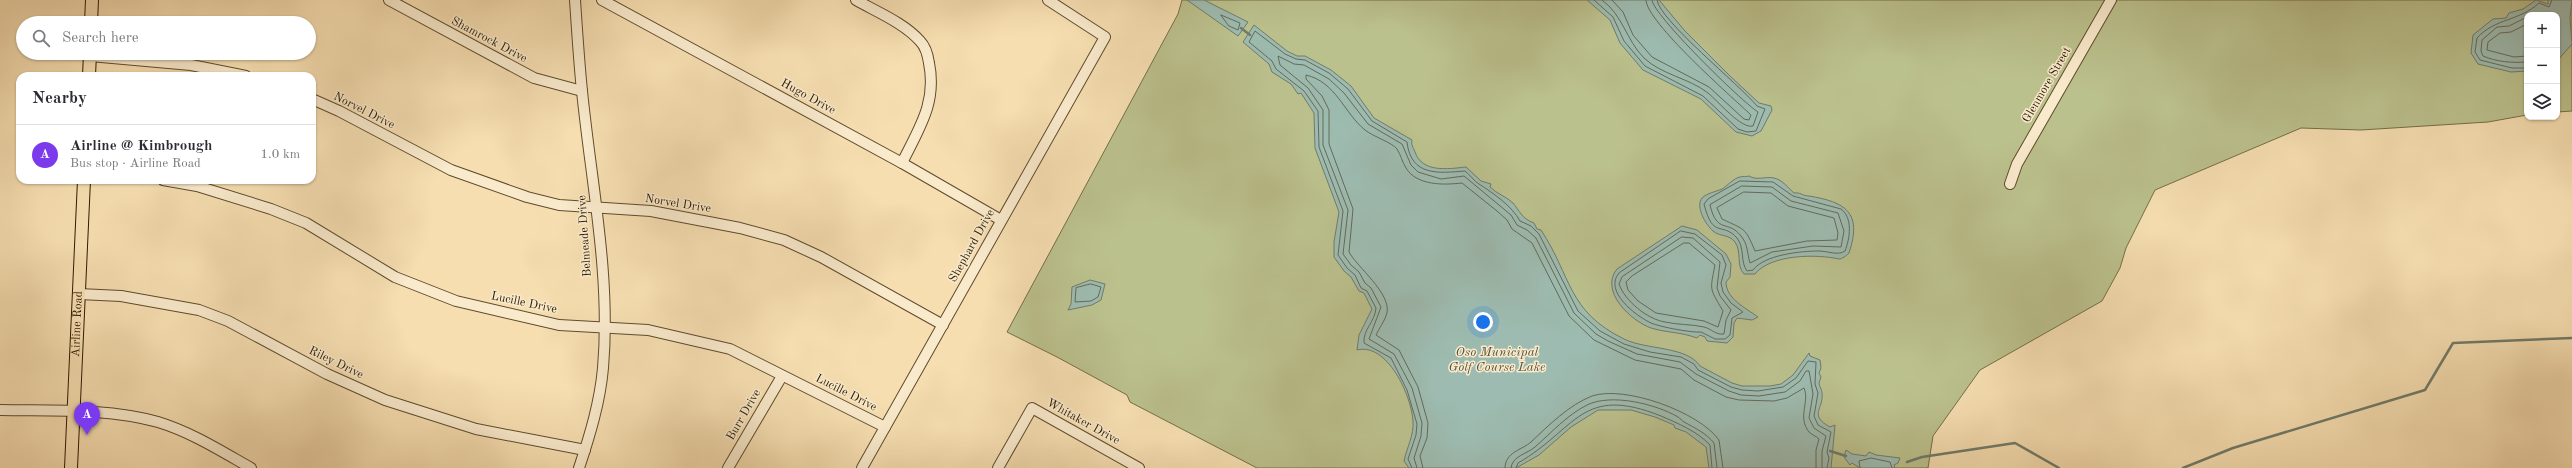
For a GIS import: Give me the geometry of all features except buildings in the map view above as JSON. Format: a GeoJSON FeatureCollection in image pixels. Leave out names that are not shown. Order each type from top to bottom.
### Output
{"type":"FeatureCollection","features":[{"type":"Feature","properties":{"kind":"main road"},"geometry":{"type":"LineString","coordinates":[[91,16],[92,0]]}},
{"type":"Feature","properties":{"kind":"main road"},"geometry":{"type":"LineString","coordinates":[[89,72],[90,60]]}},
{"type":"Feature","properties":{"kind":"main road","name":"Airline Road"},"geometry":{"type":"LineString","coordinates":[[72,468],[84,184]]}},
{"type":"Feature","properties":{"kind":"street","name":"Shamrock Drive"},"geometry":{"type":"LineString","coordinates":[[389,0],[534,78],[582,91]]}},
{"type":"Feature","properties":{"kind":"street","name":"Belmeade Drive"},"geometry":{"type":"LineString","coordinates":[[575,0],[582,91],[597,209],[604,328],[603,368],[598,403],[580,468]]}},
{"type":"Feature","properties":{"kind":"street","name":"Hugo Drive"},"geometry":{"type":"LineString","coordinates":[[602,0],[902,163],[1001,220]]}},
{"type":"Feature","properties":{"kind":"street"},"geometry":{"type":"LineString","coordinates":[[856,0],[905,29],[921,41],[928,58],[932,80],[931,101],[902,163]]}},
{"type":"Feature","properties":{"kind":"street","name":"Shephard Drive"},"geometry":{"type":"LineString","coordinates":[[862,468],[1105,36],[1048,0]]}},
{"type":"Feature","properties":{"kind":"street","name":"Glenmore Street"},"geometry":{"type":"LineString","coordinates":[[2010,184],[2017,164],[2111,0]]}},
{"type":"Feature","properties":{"kind":"street"},"geometry":{"type":"LineString","coordinates":[[140,60],[191,65],[226,72]]}},
{"type":"Feature","properties":{"kind":"street","name":"Norvel Drive"},"geometry":{"type":"LineString","coordinates":[[316,101],[339,111],[414,152],[488,185],[559,205],[597,209],[651,211],[740,228],[784,240],[822,257],[943,324]]}},
{"type":"Feature","properties":{"kind":"street","name":"Lucille Drive"},"geometry":{"type":"LineString","coordinates":[[183,184],[212,190],[271,209],[306,223],[395,276],[456,301],[559,324],[648,330],[730,349],[885,427]]}},
{"type":"Feature","properties":{"kind":"street","name":"Riley Drive"},"geometry":{"type":"LineString","coordinates":[[79,294],[121,296],[199,310],[228,321],[327,374],[385,400],[476,429],[585,450]]}},
{"type":"Feature","properties":{"kind":"street","name":"Burr Drive"},"geometry":{"type":"LineString","coordinates":[[728,468],[782,376]]}},
{"type":"Feature","properties":{"kind":"street","name":"Whitaker Drive"},"geometry":{"type":"LineString","coordinates":[[998,468],[1032,408],[1138,468]]}},
{"type":"Feature","properties":{"kind":"street"},"geometry":{"type":"LineString","coordinates":[[0,410],[121,415],[158,422],[216,448],[251,468]]}},
{"type":"Feature","properties":{"kind":"green space"},"geometry":{"type":"Polygon","coordinates":[[[1182,0],[2572,0],[2572,111],[2560,112],[2560,12],[2524,12],[2524,116],[2488,122],[2361,130],[2301,128],[2155,190],[2126,248],[2120,268],[2102,301],[1980,370],[1933,436],[1928,468],[1257,468],[1130,402],[1127,395],[1007,332],[1178,14],[1182,0]]]}},
{"type":"Feature","properties":{"kind":"water"},"geometry":{"type":"Polygon","coordinates":[[[1187,0],[1204,0],[1248,22],[1238,36],[1187,0]]]}},
{"type":"Feature","properties":{"kind":"water"},"geometry":{"type":"Polygon","coordinates":[[[1587,0],[1659,0],[1685,31],[1730,76],[1759,103],[1771,106],[1772,110],[1761,131],[1752,136],[1736,132],[1701,99],[1643,70],[1620,43],[1610,20],[1587,0]]]}},
{"type":"Feature","properties":{"kind":"water"},"geometry":{"type":"Polygon","coordinates":[[[2536,0],[2548,4],[2548,0],[2572,0],[2570,18],[2572,44],[2560,58],[2560,12],[2524,12],[2524,71],[2511,72],[2478,64],[2471,53],[2473,35],[2493,19],[2506,18],[2509,13],[2523,9],[2536,0]]]}},
{"type":"Feature","properties":{"kind":"water","name":"Oso Municipal Golf Course Lake"},"geometry":{"type":"Polygon","coordinates":[[[1254,25],[1287,51],[1297,56],[1305,56],[1331,70],[1351,86],[1374,118],[1412,140],[1412,145],[1418,159],[1423,163],[1429,167],[1444,169],[1466,167],[1481,181],[1491,184],[1490,187],[1511,201],[1524,217],[1534,223],[1537,229],[1541,230],[1581,305],[1591,317],[1605,328],[1624,339],[1633,342],[1686,355],[1700,366],[1732,383],[1742,386],[1770,386],[1781,384],[1793,375],[1809,353],[1810,356],[1820,360],[1821,368],[1819,373],[1821,377],[1819,383],[1822,392],[1822,399],[1818,415],[1823,423],[1830,427],[1835,425],[1831,468],[1709,468],[1706,447],[1686,432],[1675,428],[1674,425],[1655,417],[1631,410],[1598,410],[1571,427],[1539,455],[1516,468],[1409,468],[1404,461],[1413,422],[1412,411],[1403,386],[1388,362],[1378,354],[1368,350],[1357,350],[1359,335],[1372,309],[1364,293],[1359,291],[1351,277],[1344,271],[1334,257],[1334,242],[1339,212],[1315,148],[1314,113],[1301,93],[1298,94],[1291,84],[1272,72],[1269,64],[1243,42],[1254,25]]]}},
{"type":"Feature","properties":{"kind":"water"},"geometry":{"type":"Polygon","coordinates":[[[1749,176],[1755,178],[1777,179],[1783,182],[1794,193],[1822,198],[1841,206],[1848,211],[1854,228],[1849,253],[1839,259],[1807,256],[1783,259],[1762,267],[1755,274],[1744,274],[1740,267],[1738,250],[1735,242],[1733,239],[1716,233],[1710,228],[1702,216],[1700,202],[1706,195],[1722,189],[1733,180],[1749,176]]]}},
{"type":"Feature","properties":{"kind":"water"},"geometry":{"type":"Polygon","coordinates":[[[1682,226],[1697,230],[1726,254],[1731,264],[1730,277],[1726,282],[1729,293],[1733,298],[1758,317],[1752,320],[1737,318],[1734,323],[1733,337],[1727,343],[1707,341],[1705,337],[1700,335],[1697,338],[1651,328],[1635,319],[1627,312],[1615,295],[1612,287],[1612,278],[1617,269],[1682,226]]]}},
{"type":"Feature","properties":{"kind":"water"},"geometry":{"type":"Polygon","coordinates":[[[1090,280],[1105,284],[1101,300],[1092,305],[1068,310],[1071,304],[1072,287],[1090,280]]]}},
{"type":"Feature","properties":{"kind":"water"},"geometry":{"type":"Polygon","coordinates":[[[1846,450],[1852,454],[1866,456],[1869,452],[1876,455],[1900,458],[1898,463],[1894,465],[1895,468],[1860,468],[1852,463],[1850,465],[1844,457],[1846,450]]]}},
{"type":"Feature","properties":{"kind":"waterway"},"geometry":{"type":"LineString","coordinates":[[1241,28],[1250,35]]}},
{"type":"Feature","properties":{"kind":"waterway"},"geometry":{"type":"LineString","coordinates":[[2183,468],[2233,448],[2425,390],[2453,343],[2572,338]]}},
{"type":"Feature","properties":{"kind":"waterway"},"geometry":{"type":"LineString","coordinates":[[1907,462],[1922,457],[2015,443],[2059,468]]}},
{"type":"Feature","properties":{"kind":"waterway"},"geometry":{"type":"LineString","coordinates":[[1830,451],[1846,456]]}},
{"type":"Feature","properties":{"kind":"place","name":"Airline @ Kimbrough"},"geometry":{"type":"Point","coordinates":[87,435]}}]}
